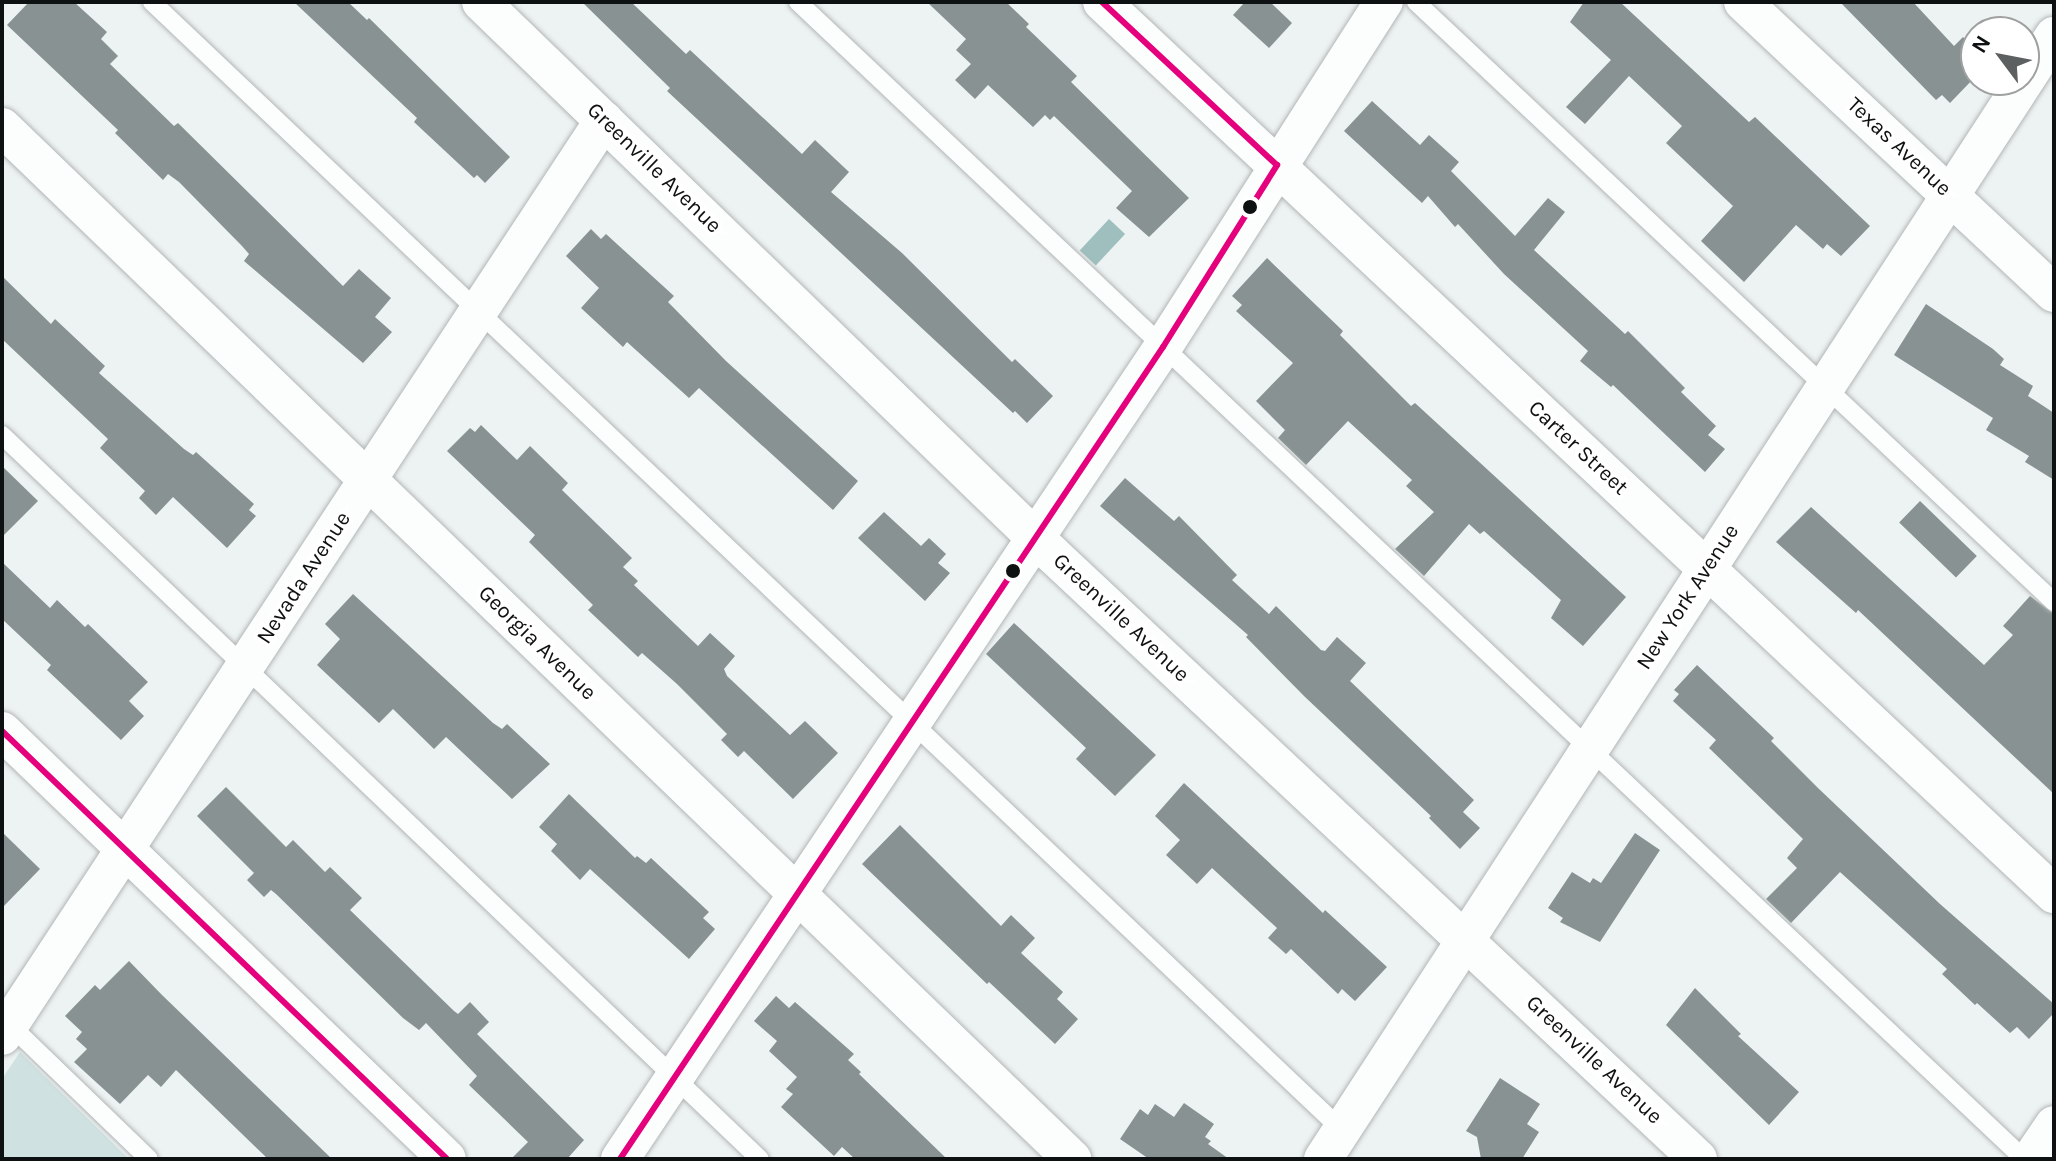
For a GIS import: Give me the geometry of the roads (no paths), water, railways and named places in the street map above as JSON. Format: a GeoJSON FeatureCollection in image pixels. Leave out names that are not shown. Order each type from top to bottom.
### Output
{"type":"FeatureCollection","features":[{"type":"Feature","properties":{"kind":"street","name":"Greenville Avenue"},"geometry":{"type":"LineString","coordinates":[[481,2],[1034,535],[1698,1159]]}},
{"type":"Feature","properties":{"kind":"street","name":"Carter Street"},"geometry":{"type":"LineString","coordinates":[[1102,2],[2054,894]]}},
{"type":"Feature","properties":{"kind":"street"},"geometry":{"type":"LineString","coordinates":[[620,1159],[1034,535],[1163,347],[1384,2]]}},
{"type":"Feature","properties":{"kind":"street","name":"Texas Avenue"},"geometry":{"type":"LineString","coordinates":[[1743,2],[2054,293]]}},
{"type":"Feature","properties":{"kind":"street","name":"New York Avenue"},"geometry":{"type":"LineString","coordinates":[[1332,1144],[1952,197],[2054,36]]}},
{"type":"Feature","properties":{"kind":"street","name":"Nevada Avenue"},"geometry":{"type":"LineString","coordinates":[[5,1026],[125,849],[604,120]]}},
{"type":"Feature","properties":{"kind":"street","name":"Georgia Avenue"},"geometry":{"type":"LineString","coordinates":[[2,127],[1072,1159]]}},
{"type":"Feature","properties":{"kind":"street"},"geometry":{"type":"LineString","coordinates":[[2,731],[447,1159]]}},
{"type":"Feature","properties":{"kind":"street"},"geometry":{"type":"LineString","coordinates":[[2031,1159],[2054,1125]]}},
{"type":"Feature","properties":{"kind":"lane"},"geometry":{"type":"LineString","coordinates":[[152,2],[912,723],[1332,1144]]}},
{"type":"Feature","properties":{"kind":"lane"},"geometry":{"type":"LineString","coordinates":[[798,2],[2024,1159]]}},
{"type":"Feature","properties":{"kind":"lane"},"geometry":{"type":"LineString","coordinates":[[1416,2],[2054,602]]}},
{"type":"Feature","properties":{"kind":"lane"},"geometry":{"type":"LineString","coordinates":[[2,435],[760,1159]]}},
{"type":"Feature","properties":{"kind":"lane"},"geometry":{"type":"LineString","coordinates":[[5,1026],[149,1159]]}},
{"type":"Feature","properties":{"kind":"water"},"geometry":{"type":"Polygon","coordinates":[[[1109,219],[1125,234],[1096,265],[1080,250],[1109,219]]]}}]}
